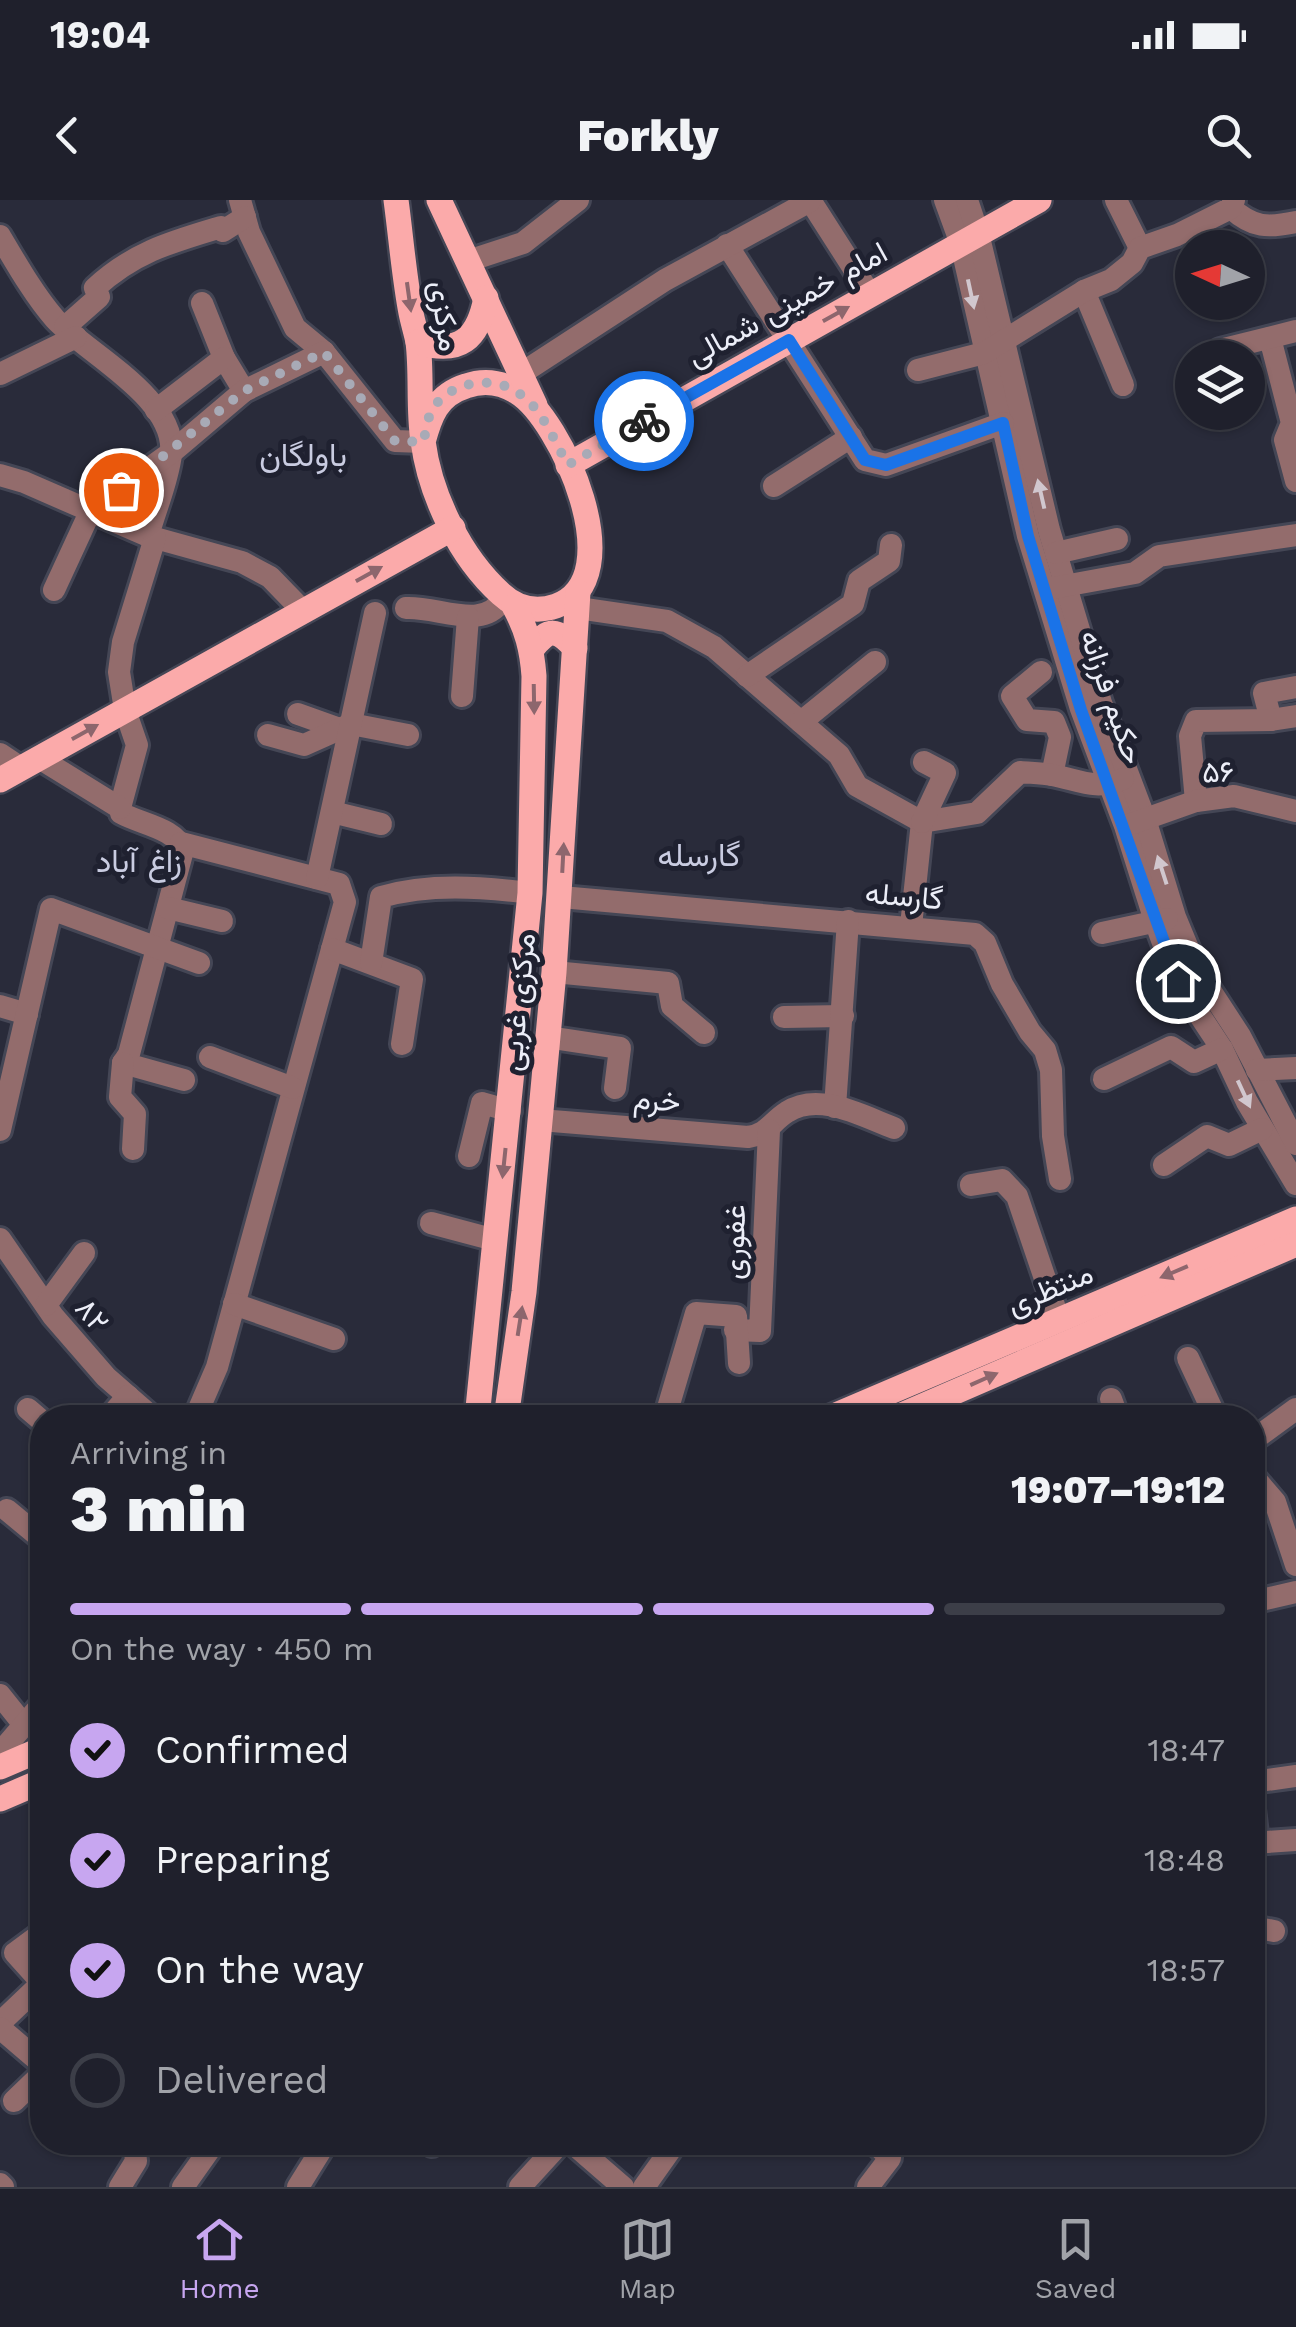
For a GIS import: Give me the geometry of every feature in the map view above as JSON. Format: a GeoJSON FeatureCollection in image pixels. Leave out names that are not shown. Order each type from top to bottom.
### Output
{"type":"FeatureCollection","features":[{"type":"Feature","properties":{"kind":"main road","name":"مرکزی"},"geometry":{"type":"LineString","coordinates":[[396,200],[410,312],[418,342],[423,442]]}},
{"type":"Feature","properties":{"kind":"main road","name":"مرکزی"},"geometry":{"type":"LineString","coordinates":[[440,200],[539,414]]}},
{"type":"Feature","properties":{"kind":"main road","name":"امام خمینی شمالی"},"geometry":{"type":"LineString","coordinates":[[568,465],[1039,200]]}},
{"type":"Feature","properties":{"kind":"main road"},"geometry":{"type":"LineString","coordinates":[[418,342],[437,348],[465,340],[481,322],[486,298]]}},
{"type":"Feature","properties":{"kind":"main road"},"geometry":{"type":"LineString","coordinates":[[491,382],[508,388],[520,394],[539,414],[568,465],[592,533],[592,555],[578,600],[541,609],[509,601],[486,580],[453,528],[431,478],[423,442],[432,410],[455,389],[472,384],[491,382]]}},
{"type":"Feature","properties":{"kind":"main road"},"geometry":{"type":"LineString","coordinates":[[15,765],[125,710],[453,528]]}},
{"type":"Feature","properties":{"kind":"main road","name":"مرکزی غربی"},"geometry":{"type":"LineString","coordinates":[[508,1405],[524,1292],[561,897],[578,600]]}},
{"type":"Feature","properties":{"kind":"main road","name":"مرکزی غربی"},"geometry":{"type":"LineString","coordinates":[[478,1405],[530,893],[535,706],[532,649],[526,628],[509,601]]}},
{"type":"Feature","properties":{"kind":"main road"},"geometry":{"type":"LineString","coordinates":[[532,649],[541,636],[550,633],[563,636],[575,648]]}},
{"type":"Feature","properties":{"kind":"main road","name":"منتظری"},"geometry":{"type":"LineString","coordinates":[[922,1405],[1229,1260],[1296,1219]]}},
{"type":"Feature","properties":{"kind":"main road","name":"منتظری"},"geometry":{"type":"LineString","coordinates":[[860,1405],[1059,1320],[1229,1260],[1296,1244]]}},
{"type":"Feature","properties":{"kind":"main road"},"geometry":{"type":"LineString","coordinates":[[0,1767],[30,1754]]}},
{"type":"Feature","properties":{"kind":"main road"},"geometry":{"type":"LineString","coordinates":[[0,1799],[30,1786]]}},
{"type":"Feature","properties":{"kind":"street"},"geometry":{"type":"LineString","coordinates":[[468,260],[523,243],[578,200]]}},
{"type":"Feature","properties":{"kind":"street"},"geometry":{"type":"LineString","coordinates":[[522,374],[665,280],[810,200],[870,294]]}},
{"type":"Feature","properties":{"kind":"street","name":"حکیم فرزانه"},"geometry":{"type":"LineString","coordinates":[[945,200],[969,239]]}},
{"type":"Feature","properties":{"kind":"street","name":"حکیم فرزانه"},"geometry":{"type":"LineString","coordinates":[[967,200],[969,239],[994,346],[1056,552],[1056,588],[1081,710],[1119,781],[1135,822],[1165,919],[1178,981],[1222,1049],[1262,1129],[1296,1184]]}},
{"type":"Feature","properties":{"kind":"street"},"geometry":{"type":"LineString","coordinates":[[1116,200],[1140,248]]}},
{"type":"Feature","properties":{"kind":"street"},"geometry":{"type":"LineString","coordinates":[[918,370],[994,346],[1111,280],[1132,263],[1140,248],[1177,236],[1232,204],[1245,221],[1266,228],[1296,222]]}},
{"type":"Feature","properties":{"kind":"street"},"geometry":{"type":"LineString","coordinates":[[0,374],[71,332],[98,297],[95,288],[116,269],[147,250],[221,226],[223,231],[242,208],[270,280],[295,328],[324,352],[395,441],[423,442]]}},
{"type":"Feature","properties":{"kind":"street"},"geometry":{"type":"LineString","coordinates":[[0,236],[10,273],[71,332],[134,383],[156,410],[172,452],[123,642],[119,672],[125,710],[137,745],[121,813],[175,836],[183,850],[129,1054],[123,1063],[120,1097],[135,1114],[133,1149]]}},
{"type":"Feature","properties":{"kind":"street"},"geometry":{"type":"LineString","coordinates":[[727,245],[865,460],[886,465],[1003,423]]}},
{"type":"Feature","properties":{"kind":"street"},"geometry":{"type":"LineString","coordinates":[[1084,292],[1123,386]]}},
{"type":"Feature","properties":{"kind":"street"},"geometry":{"type":"LineString","coordinates":[[202,303],[224,358],[244,391]]}},
{"type":"Feature","properties":{"kind":"street"},"geometry":{"type":"LineString","coordinates":[[1262,340],[1296,331]]}},
{"type":"Feature","properties":{"kind":"street"},"geometry":{"type":"LineString","coordinates":[[1270,338],[1294,424],[1285,440],[1296,481]]}},
{"type":"Feature","properties":{"kind":"street","name":"حکیم فرزانه"},"geometry":{"type":"LineString","coordinates":[[994,346],[1003,423],[1028,536],[1056,588]]}},
{"type":"Feature","properties":{"kind":"street"},"geometry":{"type":"LineString","coordinates":[[54,590],[91,510],[172,452],[244,391],[324,352]]}},
{"type":"Feature","properties":{"kind":"street"},"geometry":{"type":"LineString","coordinates":[[156,410],[224,358]]}},
{"type":"Feature","properties":{"kind":"street"},"geometry":{"type":"LineString","coordinates":[[774,486],[850,437]]}},
{"type":"Feature","properties":{"kind":"street"},"geometry":{"type":"LineString","coordinates":[[0,475],[151,537],[242,562],[270,577],[303,611]]}},
{"type":"Feature","properties":{"kind":"street"},"geometry":{"type":"LineString","coordinates":[[1056,588],[1135,573],[1159,556],[1296,535]]}},
{"type":"Feature","properties":{"kind":"street"},"geometry":{"type":"LineString","coordinates":[[1056,552],[1117,539]]}},
{"type":"Feature","properties":{"kind":"street"},"geometry":{"type":"LineString","coordinates":[[747,676],[853,604],[858,581],[889,561],[891,544]]}},
{"type":"Feature","properties":{"kind":"street"},"geometry":{"type":"LineString","coordinates":[[578,600],[666,622],[714,647],[839,754],[857,786],[922,822],[978,813],[1020,772],[1052,775],[1086,786],[1119,781]]}},
{"type":"Feature","properties":{"kind":"street"},"geometry":{"type":"LineString","coordinates":[[406,608],[483,616],[509,601]]}},
{"type":"Feature","properties":{"kind":"street"},"geometry":{"type":"LineString","coordinates":[[317,878],[345,727],[375,613]]}},
{"type":"Feature","properties":{"kind":"street"},"geometry":{"type":"LineString","coordinates":[[462,696],[468,617]]}},
{"type":"Feature","properties":{"kind":"street"},"geometry":{"type":"LineString","coordinates":[[801,722],[875,662]]}},
{"type":"Feature","properties":{"kind":"street"},"geometry":{"type":"LineString","coordinates":[[1041,672],[1012,696],[1027,720],[1054,722],[1060,737],[1052,775]]}},
{"type":"Feature","properties":{"kind":"street"},"geometry":{"type":"LineString","coordinates":[[1271,720],[1264,693],[1296,686]]}},
{"type":"Feature","properties":{"kind":"street"},"geometry":{"type":"LineString","coordinates":[[298,714],[345,727],[408,735]]}},
{"type":"Feature","properties":{"kind":"street"},"geometry":{"type":"LineString","coordinates":[[1196,800],[1190,736],[1196,721],[1296,716]]}},
{"type":"Feature","properties":{"kind":"street"},"geometry":{"type":"LineString","coordinates":[[268,735],[304,745],[345,727]]}},
{"type":"Feature","properties":{"kind":"street"},"geometry":{"type":"LineString","coordinates":[[911,926],[922,822],[945,773],[924,762]]}},
{"type":"Feature","properties":{"kind":"street"},"geometry":{"type":"LineString","coordinates":[[15,765],[120,808]]}},
{"type":"Feature","properties":{"kind":"street","name":"۵۶"},"geometry":{"type":"LineString","coordinates":[[1135,822],[1196,800],[1234,796],[1295,809]]}},
{"type":"Feature","properties":{"kind":"street"},"geometry":{"type":"LineString","coordinates":[[332,812],[381,824]]}},
{"type":"Feature","properties":{"kind":"street"},"geometry":{"type":"LineString","coordinates":[[181,843],[339,884],[345,902],[204,1405]]}},
{"type":"Feature","properties":{"kind":"street"},"geometry":{"type":"LineString","coordinates":[[371,963],[381,897],[413,888],[530,893]]}},
{"type":"Feature","properties":{"kind":"street","name":"گارسله"},"geometry":{"type":"LineString","coordinates":[[561,897],[968,932],[985,943],[1002,984],[1045,1050],[1051,1070],[1052,1136],[1060,1179]]}},
{"type":"Feature","properties":{"kind":"street"},"geometry":{"type":"LineString","coordinates":[[0,1130],[51,908],[199,964]]}},
{"type":"Feature","properties":{"kind":"street"},"geometry":{"type":"LineString","coordinates":[[168,908],[222,921]]}},
{"type":"Feature","properties":{"kind":"street"},"geometry":{"type":"LineString","coordinates":[[1102,933],[1165,919]]}},
{"type":"Feature","properties":{"kind":"street","name":"حکیم فرزانه"},"geometry":{"type":"LineString","coordinates":[[1165,919],[1240,1036],[1295,1142]]}},
{"type":"Feature","properties":{"kind":"street"},"geometry":{"type":"LineString","coordinates":[[835,1106],[848,921]]}},
{"type":"Feature","properties":{"kind":"street"},"geometry":{"type":"LineString","coordinates":[[332,949],[412,980],[402,1044]]}},
{"type":"Feature","properties":{"kind":"street"},"geometry":{"type":"LineString","coordinates":[[554,972],[668,984],[672,1006],[704,1032]]}},
{"type":"Feature","properties":{"kind":"street"},"geometry":{"type":"LineString","coordinates":[[0,1006],[27,1014]]}},
{"type":"Feature","properties":{"kind":"street"},"geometry":{"type":"LineString","coordinates":[[784,1017],[843,1016]]}},
{"type":"Feature","properties":{"kind":"street"},"geometry":{"type":"LineString","coordinates":[[547,1038],[620,1048],[615,1088]]}},
{"type":"Feature","properties":{"kind":"street"},"geometry":{"type":"LineString","coordinates":[[1104,1079],[1171,1046],[1194,1062],[1222,1049]]}},
{"type":"Feature","properties":{"kind":"street"},"geometry":{"type":"LineString","coordinates":[[210,1057],[293,1088]]}},
{"type":"Feature","properties":{"kind":"street"},"geometry":{"type":"LineString","coordinates":[[123,1063],[184,1080]]}},
{"type":"Feature","properties":{"kind":"street"},"geometry":{"type":"LineString","coordinates":[[1256,1070],[1296,1068]]}},
{"type":"Feature","properties":{"kind":"street"},"geometry":{"type":"LineString","coordinates":[[470,1156],[482,1103],[510,1110]]}},
{"type":"Feature","properties":{"kind":"street"},"geometry":{"type":"LineString","coordinates":[[769,1130],[780,1116],[810,1103],[835,1106],[894,1128]]}},
{"type":"Feature","properties":{"kind":"street","name":"خرم"},"geometry":{"type":"LineString","coordinates":[[540,1120],[748,1137],[769,1130]]}},
{"type":"Feature","properties":{"kind":"street"},"geometry":{"type":"LineString","coordinates":[[1164,1165],[1206,1136],[1229,1145],[1262,1129]]}},
{"type":"Feature","properties":{"kind":"street","name":"غفوری"},"geometry":{"type":"LineString","coordinates":[[669,1405],[696,1313],[736,1316],[735,1330],[760,1331],[769,1130]]}},
{"type":"Feature","properties":{"kind":"street"},"geometry":{"type":"LineString","coordinates":[[972,1185],[1002,1180],[1017,1196],[1059,1320]]}},
{"type":"Feature","properties":{"kind":"street"},"geometry":{"type":"LineString","coordinates":[[431,1222],[495,1240]]}},
{"type":"Feature","properties":{"kind":"street","name":"۸۲"},"geometry":{"type":"LineString","coordinates":[[0,1239],[46,1305],[106,1377],[138,1405]]}},
{"type":"Feature","properties":{"kind":"street"},"geometry":{"type":"LineString","coordinates":[[46,1305],[84,1252]]}},
{"type":"Feature","properties":{"kind":"street"},"geometry":{"type":"LineString","coordinates":[[234,1304],[334,1339]]}},
{"type":"Feature","properties":{"kind":"street"},"geometry":{"type":"LineString","coordinates":[[735,1330],[739,1363]]}},
{"type":"Feature","properties":{"kind":"street"},"geometry":{"type":"LineString","coordinates":[[1188,1358],[1210,1405]]}},
{"type":"Feature","properties":{"kind":"street"},"geometry":{"type":"LineString","coordinates":[[121,1405],[128,1396]]}},
{"type":"Feature","properties":{"kind":"street"},"geometry":{"type":"LineString","coordinates":[[1265,1431],[1296,1408]]}},
{"type":"Feature","properties":{"kind":"street"},"geometry":{"type":"LineString","coordinates":[[1265,1490],[1275,1502],[1296,1565]]}},
{"type":"Feature","properties":{"kind":"street"},"geometry":{"type":"LineString","coordinates":[[2,1514],[30,1532]]}},
{"type":"Feature","properties":{"kind":"street"},"geometry":{"type":"LineString","coordinates":[[1265,1599],[1296,1592]]}},
{"type":"Feature","properties":{"kind":"street"},"geometry":{"type":"LineString","coordinates":[[0,1695],[24,1725]]}},
{"type":"Feature","properties":{"kind":"street"},"geometry":{"type":"LineString","coordinates":[[0,1753],[30,1718]]}},
{"type":"Feature","properties":{"kind":"street"},"geometry":{"type":"LineString","coordinates":[[1265,1780],[1296,1776]]}},
{"type":"Feature","properties":{"kind":"street"},"geometry":{"type":"LineString","coordinates":[[1265,1842],[1296,1840]]}},
{"type":"Feature","properties":{"kind":"street"},"geometry":{"type":"LineString","coordinates":[[30,1936],[15,1954],[30,1970]]}},
{"type":"Feature","properties":{"kind":"street"},"geometry":{"type":"LineString","coordinates":[[30,1995],[0,2025],[30,2053]]}},
{"type":"Feature","properties":{"kind":"street"},"geometry":{"type":"LineString","coordinates":[[14,2101],[30,2086]]}},
{"type":"Feature","properties":{"kind":"street"},"geometry":{"type":"LineString","coordinates":[[120,2187],[136,2162],[135,2155]]}},
{"type":"Feature","properties":{"kind":"street"},"geometry":{"type":"LineString","coordinates":[[183,2187],[205,2155]]}},
{"type":"Feature","properties":{"kind":"street"},"geometry":{"type":"LineString","coordinates":[[298,2187],[318,2155]]}},
{"type":"Feature","properties":{"kind":"street"},"geometry":{"type":"LineString","coordinates":[[520,2187],[549,2155]]}},
{"type":"Feature","properties":{"kind":"street"},"geometry":{"type":"LineString","coordinates":[[585,2155],[622,2187]]}},
{"type":"Feature","properties":{"kind":"street"},"geometry":{"type":"LineString","coordinates":[[644,2187],[667,2155]]}},
{"type":"Feature","properties":{"kind":"street"},"geometry":{"type":"LineString","coordinates":[[868,2187],[890,2158],[887,2155]]}},
{"type":"Feature","properties":{"kind":"way so far"},"geometry":{"type":"LineString","coordinates":[[121,490],[244,391],[324,352],[395,441],[423,442],[432,410],[455,389],[491,382],[520,394],[539,414],[568,465],[644,421]]}},
{"type":"Feature","properties":{"kind":"district","name":"باولگان"},"geometry":{"type":"Point","coordinates":[303,455]}},
{"type":"Feature","properties":{"kind":"district","name":"گارسله"},"geometry":{"type":"Point","coordinates":[699,855]}},
{"type":"Feature","properties":{"kind":"district","name":"زاغ آباد"},"geometry":{"type":"Point","coordinates":[139,861]}},
{"type":"Feature","properties":{"kind":"route"},"geometry":{"type":"LineString","coordinates":[[644,421],[789,340],[865,460],[886,465],[1003,423],[1028,536],[1081,710],[1178,981]]}}]}
